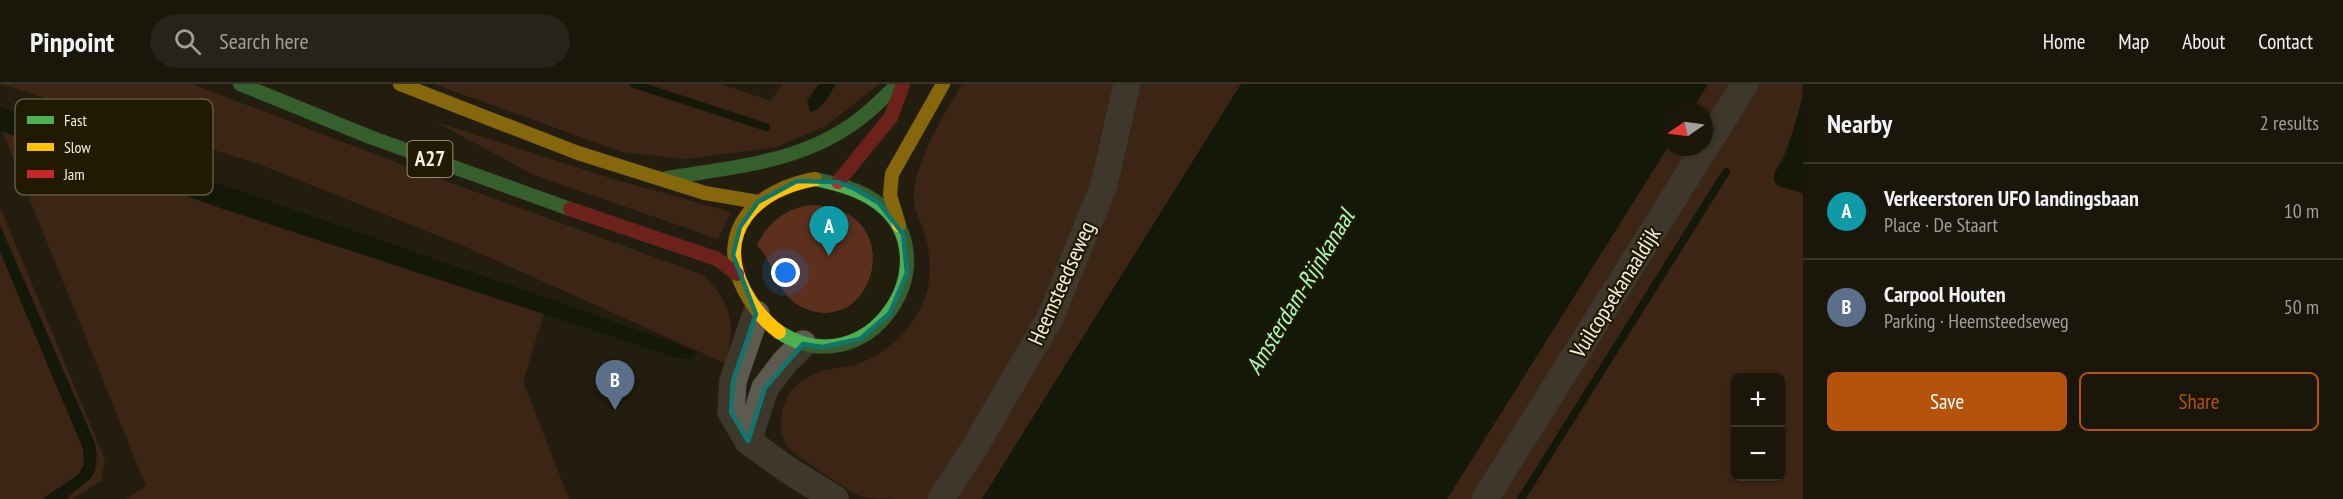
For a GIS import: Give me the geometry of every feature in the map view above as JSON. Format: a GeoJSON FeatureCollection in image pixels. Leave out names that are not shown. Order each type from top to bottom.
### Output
{"type":"FeatureCollection","features":[{"type":"Feature","properties":{"kind":"main road","name":"A27"},"geometry":{"type":"LineString","coordinates":[[240,84],[381,141],[717,259],[737,274]]}},
{"type":"Feature","properties":{"kind":"main road"},"geometry":{"type":"LineString","coordinates":[[400,84],[578,153],[705,193],[758,202]]}},
{"type":"Feature","properties":{"kind":"main road"},"geometry":{"type":"LineString","coordinates":[[662,179],[726,169],[790,155],[838,134],[898,84]]}},
{"type":"Feature","properties":{"kind":"main road"},"geometry":{"type":"LineString","coordinates":[[838,182],[891,117],[903,84]]}},
{"type":"Feature","properties":{"kind":"main road"},"geometry":{"type":"LineString","coordinates":[[899,225],[879,203],[868,195],[838,182],[815,179],[796,181],[758,202],[740,227],[733,255],[737,274],[756,314],[784,336],[803,344],[822,347],[843,345],[873,331],[890,313],[901,292],[907,273],[908,255],[899,225],[889,195],[890,177],[943,84]]}},
{"type":"Feature","properties":{"kind":"street","name":"Heemsteedseweg"},"geometry":{"type":"LineString","coordinates":[[941,499],[976,445],[1051,316],[1104,185],[1127,84]]}},
{"type":"Feature","properties":{"kind":"street","name":"Vuilcopsekanaaldijk"},"geometry":{"type":"LineString","coordinates":[[1485,499],[1745,84]]}},
{"type":"Feature","properties":{"kind":"street"},"geometry":{"type":"LineString","coordinates":[[756,314],[733,381],[731,412],[748,441],[788,470],[835,499]]}},
{"type":"Feature","properties":{"kind":"street"},"geometry":{"type":"LineString","coordinates":[[748,441],[765,388],[785,362],[803,344]]}},
{"type":"Feature","properties":{"kind":"highlighted area"},"geometry":{"type":"Polygon","coordinates":[[[797,181],[838,182],[879,203],[903,234],[907,273],[890,313],[860,339],[822,347],[803,344],[765,388],[748,441],[731,412],[733,381],[756,314],[733,255],[740,227],[758,202],[797,181]]]}},
{"type":"Feature","properties":{"kind":"shaded area"},"geometry":{"type":"Polygon","coordinates":[[[0,84],[192,84],[413,169],[703,275],[721,296],[729,316],[731,337],[727,364],[466,247],[256,163],[213,150],[213,99],[49,99],[0,84]]]}},
{"type":"Feature","properties":{"kind":"shaded area"},"geometry":{"type":"Polygon","coordinates":[[[434,84],[720,84],[771,101],[782,84],[879,84],[826,126],[777,147],[685,159],[622,152],[434,84]]]}},
{"type":"Feature","properties":{"kind":"shaded area"},"geometry":{"type":"Polygon","coordinates":[[[962,84],[1117,84],[1088,195],[1042,306],[929,499],[865,498],[843,487],[792,451],[781,430],[784,404],[794,388],[808,377],[830,369],[855,365],[886,349],[900,337],[920,309],[926,295],[930,267],[924,231],[914,201],[915,187],[930,141],[962,84]]]}},
{"type":"Feature","properties":{"kind":"shaded area"},"geometry":{"type":"Polygon","coordinates":[[[1140,84],[1241,84],[982,499],[953,499],[1002,423],[1140,84]]]}},
{"type":"Feature","properties":{"kind":"shaded area"},"geometry":{"type":"Polygon","coordinates":[[[1708,84],[1733,84],[1713,116],[1713,102],[1697,102],[1708,84]]]}},
{"type":"Feature","properties":{"kind":"shaded area"},"geometry":{"type":"Polygon","coordinates":[[[1759,84],[1803,84],[1793,130],[1774,174],[1778,186],[1803,193],[1803,499],[1498,499],[1759,84]]]}},
{"type":"Feature","properties":{"kind":"shaded area"},"geometry":{"type":"Polygon","coordinates":[[[436,122],[613,179],[731,212],[718,239],[534,175],[436,122]]]}},
{"type":"Feature","properties":{"kind":"shaded area"},"geometry":{"type":"Polygon","coordinates":[[[2,131],[15,135],[15,163],[2,131]]]}},
{"type":"Feature","properties":{"kind":"shaded area"},"geometry":{"type":"Polygon","coordinates":[[[1662,156],[1688,156],[1474,499],[1447,499],[1662,156]]]}},
{"type":"Feature","properties":{"kind":"shaded area"},"geometry":{"type":"Polygon","coordinates":[[[28,195],[193,195],[544,313],[523,382],[569,499],[126,499],[146,486],[28,195]]]}},
{"type":"Feature","properties":{"kind":"shaded area"},"geometry":{"type":"Polygon","coordinates":[[[812,205],[844,212],[863,228],[872,249],[871,272],[862,293],[846,308],[824,313],[798,305],[791,300],[757,245],[767,229],[779,217],[794,209],[812,205]]]}},
{"type":"Feature","properties":{"kind":"shaded area"},"geometry":{"type":"Polygon","coordinates":[[[0,207],[105,460],[101,481],[72,499],[0,499],[0,207]]]}},
{"type":"Feature","properties":{"kind":"water"},"geometry":{"type":"Polygon","coordinates":[[[819,84],[836,84],[822,105],[810,112],[807,100],[819,84]]]}},
{"type":"Feature","properties":{"kind":"water","name":"Amsterdam-Rijnkanaal"},"geometry":{"type":"Polygon","coordinates":[[[1241,84],[1708,84],[1697,102],[1659,102],[1659,156],[1662,156],[1447,499],[982,499],[1241,84]]]}},
{"type":"Feature","properties":{"kind":"water"},"geometry":{"type":"Polygon","coordinates":[[[1803,96],[1803,193],[1778,186],[1774,181],[1774,174],[1786,155],[1803,96]]]}},
{"type":"Feature","properties":{"kind":"water"},"geometry":{"type":"Polygon","coordinates":[[[0,107],[15,112],[15,136],[0,131],[0,107]]]}},
{"type":"Feature","properties":{"kind":"water"},"geometry":{"type":"Polygon","coordinates":[[[213,181],[675,343],[696,352],[695,357],[688,360],[675,357],[183,195],[213,195],[213,181]]]}},
{"type":"Feature","properties":{"kind":"water"},"geometry":{"type":"Polygon","coordinates":[[[0,225],[95,443],[97,455],[95,471],[91,478],[66,499],[42,499],[79,474],[84,464],[83,449],[0,252],[0,225]]]}},
{"type":"Feature","properties":{"kind":"waterway"},"geometry":{"type":"LineString","coordinates":[[634,84],[766,127]]}},
{"type":"Feature","properties":{"kind":"waterway"},"geometry":{"type":"LineString","coordinates":[[1521,499],[1726,172]]}},
{"type":"Feature","properties":{"kind":"traffic: fast"},"geometry":{"type":"LineString","coordinates":[[240,84],[370,137],[570,209]]}},
{"type":"Feature","properties":{"kind":"traffic: fast"},"geometry":{"type":"LineString","coordinates":[[667,178],[736,167],[804,150],[852,124],[898,84]]}},
{"type":"Feature","properties":{"kind":"traffic: fast"},"geometry":{"type":"LineString","coordinates":[[779,332],[812,345],[843,344],[870,331],[890,310],[903,284],[907,255],[899,227],[871,198],[848,188],[815,179]]}},
{"type":"Feature","properties":{"kind":"traffic: slow"},"geometry":{"type":"LineString","coordinates":[[400,84],[578,153],[705,193],[758,202]]}},
{"type":"Feature","properties":{"kind":"traffic: slow"},"geometry":{"type":"LineString","coordinates":[[899,225],[890,195],[892,174],[943,84]]}},
{"type":"Feature","properties":{"kind":"traffic: slow"},"geometry":{"type":"LineString","coordinates":[[779,332],[759,313],[744,290],[736,268],[734,249],[738,231],[746,216],[775,192],[815,179]]}},
{"type":"Feature","properties":{"kind":"traffic: jam"},"geometry":{"type":"LineString","coordinates":[[838,182],[891,117],[903,84]]}},
{"type":"Feature","properties":{"kind":"traffic: jam"},"geometry":{"type":"LineString","coordinates":[[570,209],[717,259],[737,274]]}},
{"type":"Feature","properties":{"kind":"place","name":"Verkeerstoren UFO landingsbaan"},"geometry":{"type":"Point","coordinates":[829,256]}},
{"type":"Feature","properties":{"kind":"place","name":"Carpool Houten"},"geometry":{"type":"Point","coordinates":[615,410]}}]}
